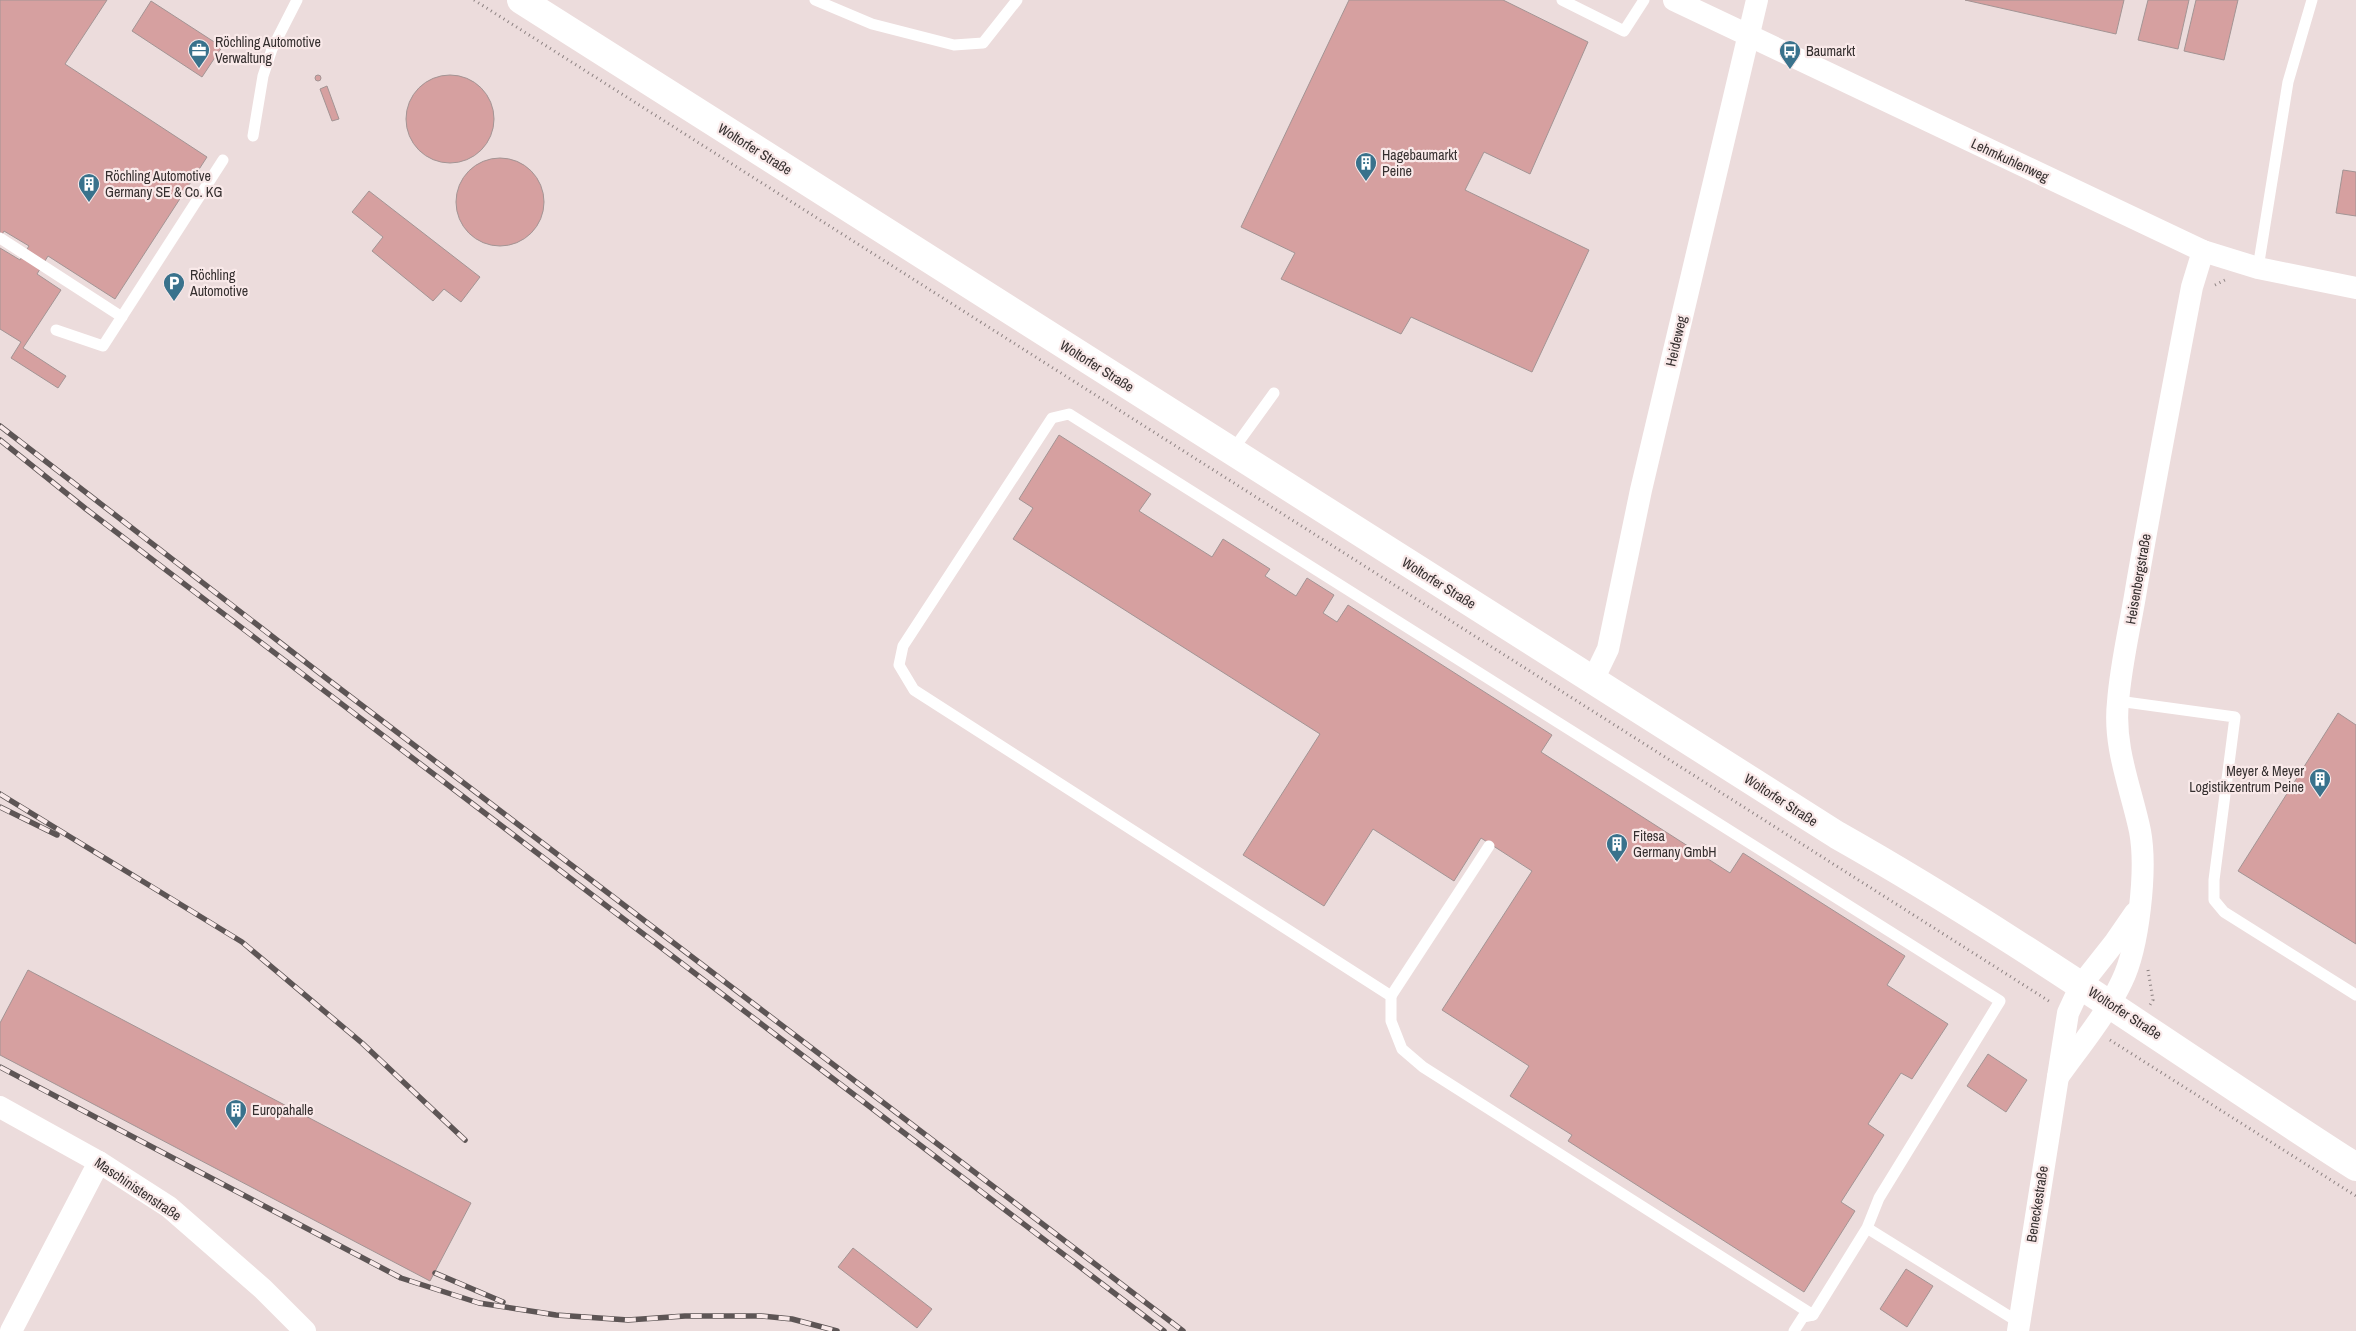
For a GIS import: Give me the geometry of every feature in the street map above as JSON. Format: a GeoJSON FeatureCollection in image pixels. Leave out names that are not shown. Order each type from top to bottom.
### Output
{"type":"FeatureCollection","features":[{"type":"Feature","properties":{"kind":"main road","name":"Woltorfer Straße"},"geometry":{"type":"LineString","coordinates":[[521,0],[1837,835],[1900,871],[2110,1003],[2356,1167]]}},
{"type":"Feature","properties":{"kind":"street","name":"Lehmkuhlenweg"},"geometry":{"type":"LineString","coordinates":[[1674,0],[2203,251],[2258,268],[2356,288]]}},
{"type":"Feature","properties":{"kind":"street","name":"Heideweg"},"geometry":{"type":"LineString","coordinates":[[1593,680],[1608,649],[1641,490],[1757,0]]}},
{"type":"Feature","properties":{"kind":"street","name":"Heisenbergstraße"},"geometry":{"type":"LineString","coordinates":[[2110,1003],[2123,979],[2136,936],[2143,870],[2140,832],[2126,784],[2117,732],[2118,701],[2146,531],[2192,287],[2203,251]]}},
{"type":"Feature","properties":{"kind":"street","name":"Heisenbergstraße"},"geometry":{"type":"LineString","coordinates":[[2080,985],[2115,942],[2138,908]]}},
{"type":"Feature","properties":{"kind":"street","name":"Beneckestraße"},"geometry":{"type":"LineString","coordinates":[[2019,1327],[2038,1194],[2068,1013],[2080,985]]}},
{"type":"Feature","properties":{"kind":"street","name":"Beneckestraße"},"geometry":{"type":"LineString","coordinates":[[2058,1077],[2110,1003]]}},
{"type":"Feature","properties":{"kind":"street","name":"Maschinistenstraße"},"geometry":{"type":"LineString","coordinates":[[0,1107],[99,1162],[170,1207],[263,1289],[305,1331]]}},
{"type":"Feature","properties":{"kind":"street"},"geometry":{"type":"LineString","coordinates":[[11,1331],[99,1162]]}},
{"type":"Feature","properties":{"kind":"lane"},"geometry":{"type":"LineString","coordinates":[[253,136],[263,76],[272,49],[297,0]]}},
{"type":"Feature","properties":{"kind":"lane"},"geometry":{"type":"LineString","coordinates":[[815,0],[872,24],[954,45],[983,43],[1017,0]]}},
{"type":"Feature","properties":{"kind":"lane"},"geometry":{"type":"LineString","coordinates":[[1562,0],[1624,31],[1644,0]]}},
{"type":"Feature","properties":{"kind":"lane"},"geometry":{"type":"LineString","coordinates":[[2258,268],[2288,82],[2312,0]]}},
{"type":"Feature","properties":{"kind":"lane"},"geometry":{"type":"LineString","coordinates":[[56,330],[103,346],[223,160]]}},
{"type":"Feature","properties":{"kind":"lane"},"geometry":{"type":"LineString","coordinates":[[0,238],[122,317]]}},
{"type":"Feature","properties":{"kind":"lane"},"geometry":{"type":"LineString","coordinates":[[1232,451],[1274,393]]}},
{"type":"Feature","properties":{"kind":"lane"},"geometry":{"type":"LineString","coordinates":[[1391,996],[914,690],[899,665],[903,646],[1052,418],[1069,414],[2000,1002],[1879,1198],[1866,1228],[1814,1315],[1803,1317],[1794,1331]]}},
{"type":"Feature","properties":{"kind":"lane"},"geometry":{"type":"LineString","coordinates":[[2118,701],[2235,717],[2214,880],[2214,900],[2224,912],[2356,995]]}},
{"type":"Feature","properties":{"kind":"lane"},"geometry":{"type":"LineString","coordinates":[[1488,846],[1391,996],[1391,1021],[1402,1049],[1423,1067],[1814,1315]]}},
{"type":"Feature","properties":{"kind":"lane"},"geometry":{"type":"LineString","coordinates":[[1866,1228],[2019,1327]]}},
{"type":"Feature","properties":{"kind":"path"},"geometry":{"type":"LineString","coordinates":[[474,0],[2068,1013]]}},
{"type":"Feature","properties":{"kind":"path"},"geometry":{"type":"LineString","coordinates":[[2210,290],[2216,284],[2232,277],[2247,277],[2258,268]]}},
{"type":"Feature","properties":{"kind":"path"},"geometry":{"type":"LineString","coordinates":[[2123,1048],[2153,1000],[2148,966]]}},
{"type":"Feature","properties":{"kind":"path"},"geometry":{"type":"LineString","coordinates":[[2091,1028],[2356,1196]]}},
{"type":"Feature","properties":{"kind":"building","name":"Röchling Automotive Germany SE & Co. KG"},"geometry":{"type":"Polygon","coordinates":[[[0,0],[107,0],[65,64],[207,157],[115,299],[48,256],[37,274],[61,290],[23,348],[66,376],[58,388],[11,358],[21,342],[0,329],[0,248],[20,260],[29,246],[4,231],[0,238],[0,0]]]}},
{"type":"Feature","properties":{"kind":"building","name":"Hagebaumarkt Peine"},"geometry":{"type":"Polygon","coordinates":[[[1349,0],[1503,0],[1588,42],[1530,174],[1484,152],[1465,190],[1589,250],[1532,372],[1411,317],[1401,334],[1281,279],[1295,253],[1241,227],[1349,0]]]}},
{"type":"Feature","properties":{"kind":"building"},"geometry":{"type":"Polygon","coordinates":[[[1965,0],[2124,0],[2116,34],[1965,0]]]}},
{"type":"Feature","properties":{"kind":"building"},"geometry":{"type":"Polygon","coordinates":[[[2148,0],[2189,0],[2178,49],[2138,40],[2148,0]]]}},
{"type":"Feature","properties":{"kind":"building"},"geometry":{"type":"Polygon","coordinates":[[[2196,0],[2238,0],[2224,60],[2184,51],[2196,0]]]}},
{"type":"Feature","properties":{"kind":"building"},"geometry":{"type":"Polygon","coordinates":[[[151,1],[222,47],[202,77],[132,31],[151,1]]]}},
{"type":"Feature","properties":{"kind":"building"},"geometry":{"type":"Polygon","coordinates":[[[318,75],[321,78],[318,81],[315,78],[318,75]]]}},
{"type":"Feature","properties":{"kind":"building"},"geometry":{"type":"Polygon","coordinates":[[[450,75],[467,78],[481,88],[491,102],[494,119],[491,136],[481,150],[467,160],[450,163],[433,160],[419,150],[409,136],[406,119],[409,102],[419,88],[433,78],[450,75]]]}},
{"type":"Feature","properties":{"kind":"building"},"geometry":{"type":"Polygon","coordinates":[[[327,86],[339,119],[332,121],[320,89],[327,86]]]}},
{"type":"Feature","properties":{"kind":"building"},"geometry":{"type":"Polygon","coordinates":[[[500,158],[517,161],[531,171],[541,185],[544,202],[541,219],[531,233],[517,243],[500,246],[483,243],[469,233],[459,219],[456,202],[459,185],[469,171],[483,161],[500,158]]]}},
{"type":"Feature","properties":{"kind":"building"},"geometry":{"type":"Polygon","coordinates":[[[2343,170],[2356,172],[2356,216],[2336,213],[2343,170]]]}},
{"type":"Feature","properties":{"kind":"building"},"geometry":{"type":"Polygon","coordinates":[[[369,191],[480,277],[461,302],[444,289],[433,301],[372,251],[383,237],[352,212],[369,191]]]}},
{"type":"Feature","properties":{"kind":"building","name":"Fitesa Germany GmbH"},"geometry":{"type":"Polygon","coordinates":[[[1059,435],[1151,494],[1139,511],[1212,557],[1223,539],[1270,569],[1265,576],[1296,596],[1307,578],[1334,595],[1323,613],[1337,622],[1348,605],[1552,735],[1541,752],[1730,873],[1743,853],[1905,956],[1887,985],[1948,1024],[1912,1079],[1901,1073],[1868,1124],[1884,1135],[1841,1202],[1855,1211],[1804,1292],[1568,1141],[1572,1135],[1510,1096],[1529,1066],[1442,1010],[1532,871],[1481,838],[1454,881],[1373,829],[1324,906],[1243,855],[1320,734],[1013,539],[1033,508],[1019,499],[1059,435]]]}},
{"type":"Feature","properties":{"kind":"building","name":"Meyer & Meyer Logistikzentrum Peine"},"geometry":{"type":"Polygon","coordinates":[[[2338,713],[2356,725],[2356,944],[2238,871],[2338,713]]]}},
{"type":"Feature","properties":{"kind":"building","name":"Europahalle"},"geometry":{"type":"Polygon","coordinates":[[[28,970],[471,1203],[430,1281],[0,1055],[0,1023],[28,970]]]}},
{"type":"Feature","properties":{"kind":"building"},"geometry":{"type":"Polygon","coordinates":[[[1988,1054],[2027,1080],[2006,1112],[1967,1086],[1988,1054]]]}},
{"type":"Feature","properties":{"kind":"building"},"geometry":{"type":"Polygon","coordinates":[[[853,1248],[932,1309],[917,1328],[838,1267],[853,1248]]]}},
{"type":"Feature","properties":{"kind":"building"},"geometry":{"type":"Polygon","coordinates":[[[1906,1269],[1933,1286],[1907,1327],[1880,1309],[1906,1269]]]}},
{"type":"Feature","properties":{"kind":"railway"},"geometry":{"type":"LineString","coordinates":[[0,426],[326,678],[1183,1331]]}},
{"type":"Feature","properties":{"kind":"railway"},"geometry":{"type":"LineString","coordinates":[[0,440],[86,509],[1164,1331]]}},
{"type":"Feature","properties":{"kind":"railway"},"geometry":{"type":"LineString","coordinates":[[0,794],[242,942],[362,1043],[465,1140]]}},
{"type":"Feature","properties":{"kind":"railway"},"geometry":{"type":"LineString","coordinates":[[0,807],[57,835]]}},
{"type":"Feature","properties":{"kind":"railway"},"geometry":{"type":"LineString","coordinates":[[0,1067],[401,1278],[479,1303],[556,1315],[628,1320],[685,1316],[761,1316],[792,1319],[837,1331]]}},
{"type":"Feature","properties":{"kind":"railway"},"geometry":{"type":"LineString","coordinates":[[435,1273],[503,1302]]}},
{"type":"Feature","properties":{"kind":"place","name":"Röchling Automotive Verwaltung"},"geometry":{"type":"Point","coordinates":[199,69]}},
{"type":"Feature","properties":{"kind":"place","name":"Baumarkt"},"geometry":{"type":"Point","coordinates":[1790,70]}},
{"type":"Feature","properties":{"kind":"place","name":"Hagebaumarkt Peine"},"geometry":{"type":"Point","coordinates":[1366,182]}},
{"type":"Feature","properties":{"kind":"place","name":"Röchling Automotive Germany SE & Co. KG"},"geometry":{"type":"Point","coordinates":[89,203]}},
{"type":"Feature","properties":{"kind":"place","name":"Röchling Automotive"},"geometry":{"type":"Point","coordinates":[174,302]}},
{"type":"Feature","properties":{"kind":"place","name":"Meyer & Meyer Logistikzentrum Peine"},"geometry":{"type":"Point","coordinates":[2320,798]}},
{"type":"Feature","properties":{"kind":"place","name":"Fitesa Germany GmbH"},"geometry":{"type":"Point","coordinates":[1617,863]}},
{"type":"Feature","properties":{"kind":"place","name":"Europahalle"},"geometry":{"type":"Point","coordinates":[236,1129]}}]}
